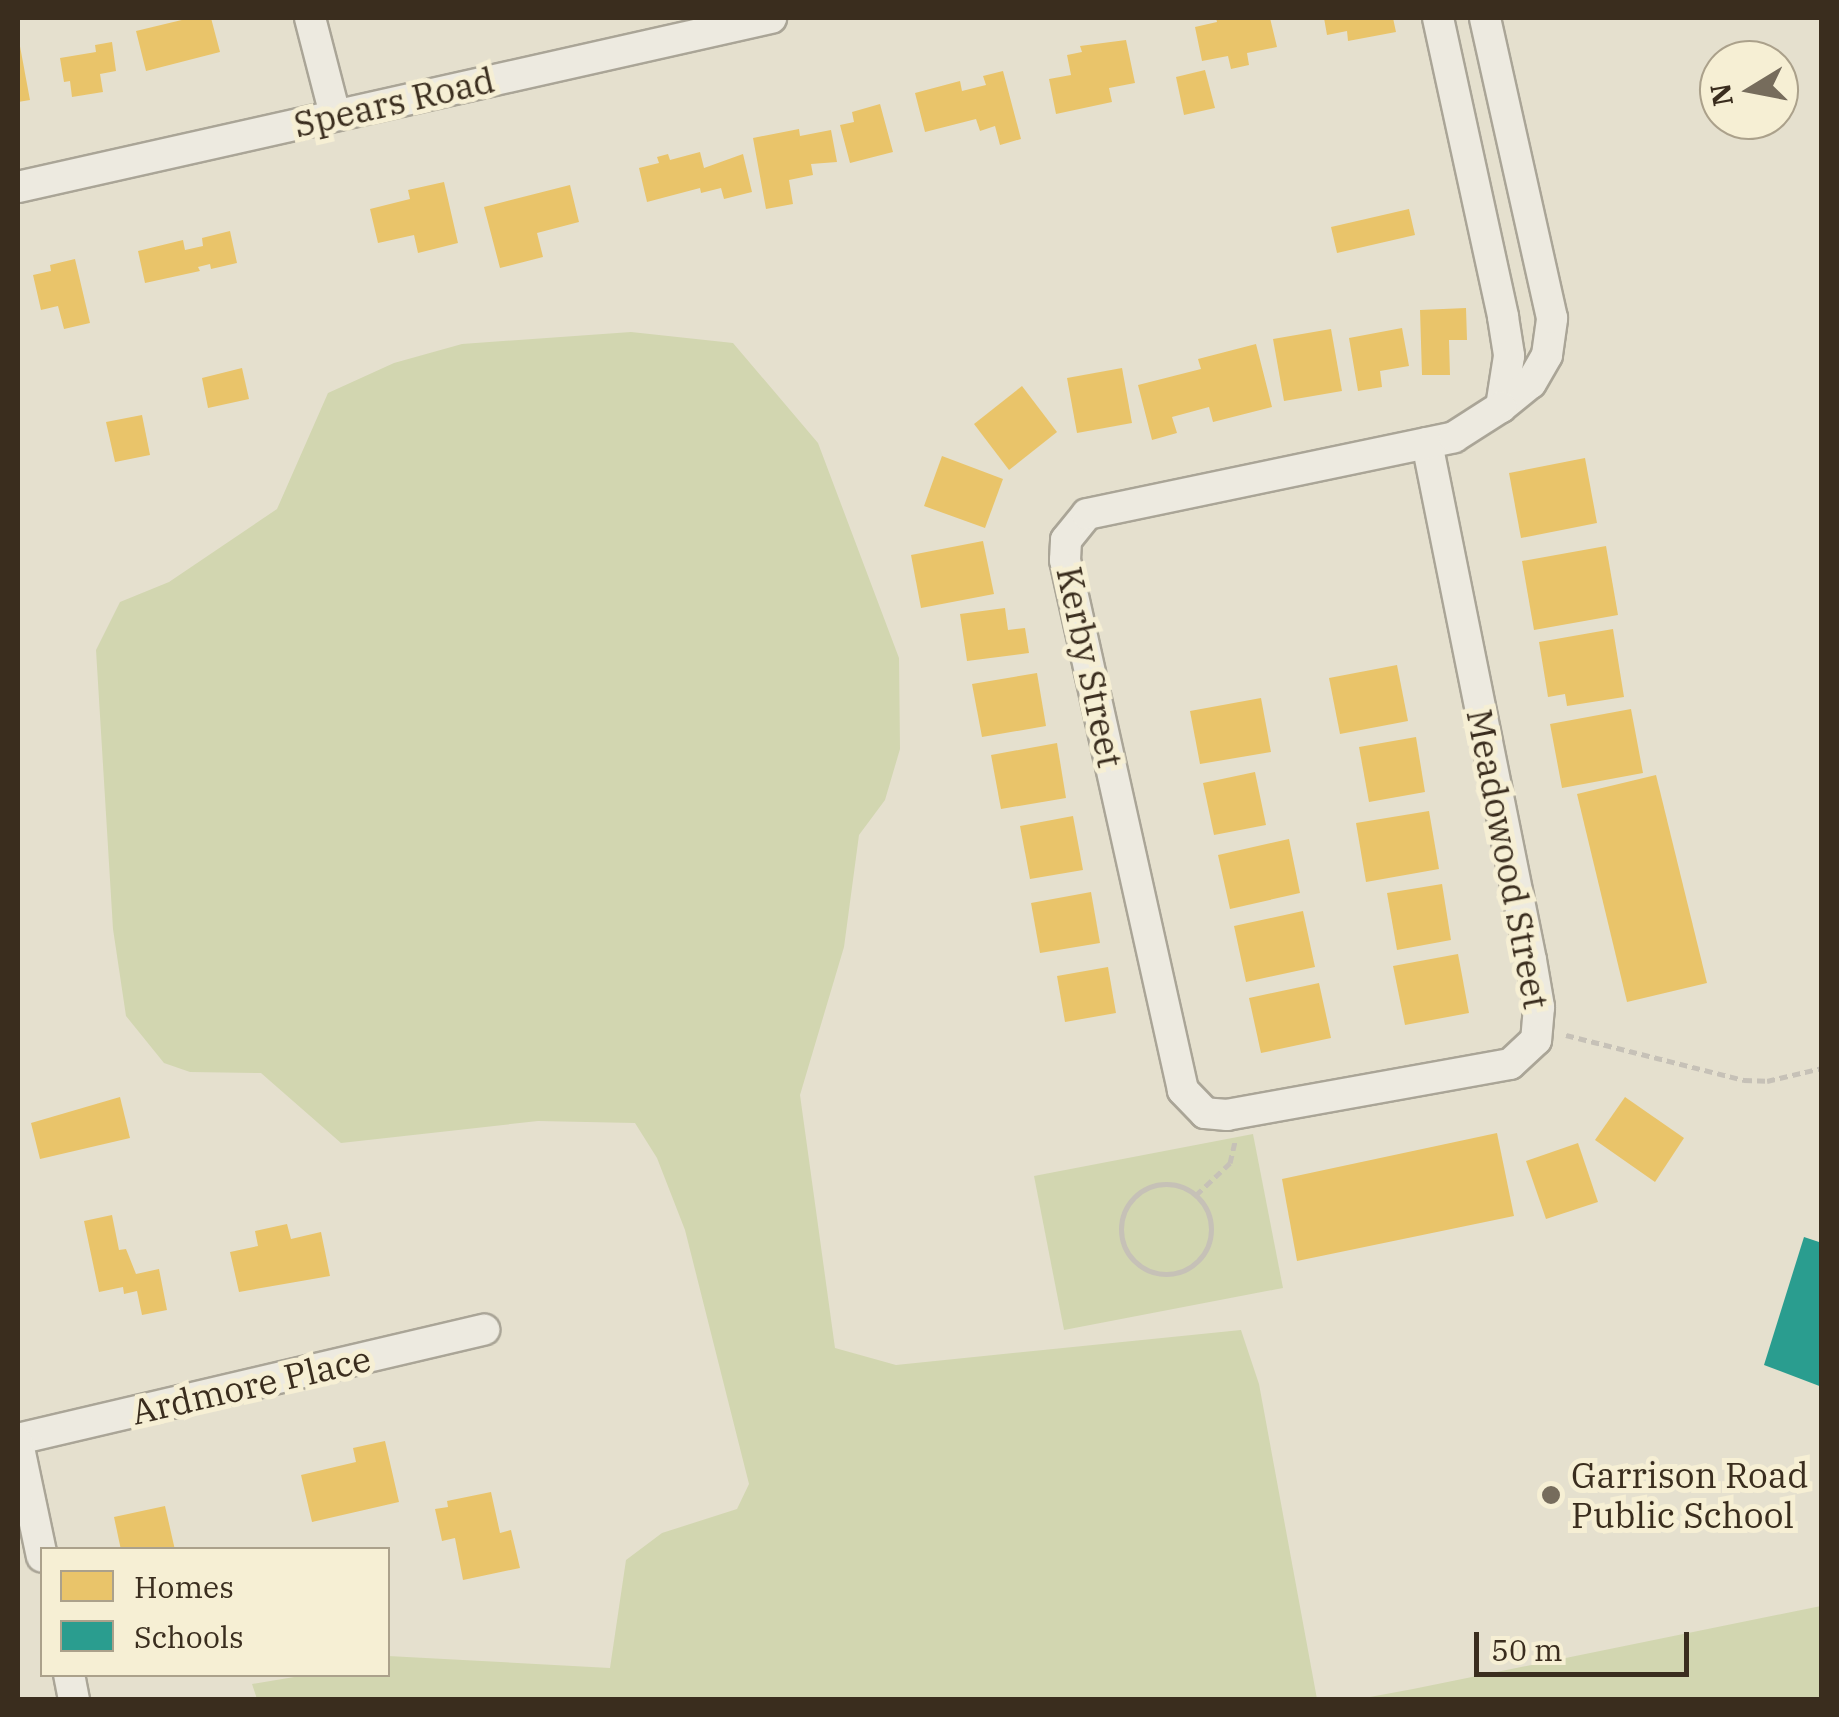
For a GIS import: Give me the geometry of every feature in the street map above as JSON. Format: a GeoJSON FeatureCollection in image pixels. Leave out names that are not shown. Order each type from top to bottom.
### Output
{"type":"FeatureCollection","features":[{"type":"Feature","properties":{"kind":"street"},"geometry":{"type":"LineString","coordinates":[[310,18],[335,115]]}},
{"type":"Feature","properties":{"kind":"street","name":"Spears Road"},"geometry":{"type":"LineString","coordinates":[[18,187],[770,18]]}},
{"type":"Feature","properties":{"kind":"street"},"geometry":{"type":"LineString","coordinates":[[1438,18],[1503,317],[1509,356],[1501,407]]}},
{"type":"Feature","properties":{"kind":"street"},"geometry":{"type":"LineString","coordinates":[[1427,443],[1474,427],[1531,383],[1547,355],[1552,318],[1485,18]]}},
{"type":"Feature","properties":{"kind":"street","name":"Meadowood Street"},"geometry":{"type":"LineString","coordinates":[[1194,1103],[1205,1112],[1234,1114],[1510,1064],[1527,1052],[1539,1028],[1531,960],[1427,443]]}},
{"type":"Feature","properties":{"kind":"street","name":"Kerby Street"},"geometry":{"type":"LineString","coordinates":[[1194,1103],[1182,1090],[1065,560],[1066,540],[1087,514],[1427,443]]}},
{"type":"Feature","properties":{"kind":"street","name":"Ardmore Place"},"geometry":{"type":"LineString","coordinates":[[18,1441],[484,1330]]}},
{"type":"Feature","properties":{"kind":"street"},"geometry":{"type":"LineString","coordinates":[[18,1441],[40,1547]]}},
{"type":"Feature","properties":{"kind":"path"},"geometry":{"type":"LineString","coordinates":[[1539,1028],[1744,1080],[1767,1081],[1822,1068]]}},
{"type":"Feature","properties":{"kind":"path"},"geometry":{"type":"LineString","coordinates":[[1196,1195],[1230,1162],[1235,1150],[1234,1114]]}},
{"type":"Feature","properties":{"kind":"path"},"geometry":{"type":"LineString","coordinates":[[1170,1184],[1196,1195],[1206,1207],[1211,1238],[1196,1264],[1166,1275],[1138,1264],[1122,1240],[1121,1226],[1132,1200],[1156,1185],[1170,1184]]}},
{"type":"Feature","properties":{"kind":"green space"},"geometry":{"type":"Polygon","coordinates":[[[631,332],[733,343],[818,443],[899,658],[900,749],[885,800],[859,835],[844,947],[800,1095],[835,1348],[896,1365],[1241,1330],[1259,1384],[1317,1699],[257,1699],[252,1684],[294,1677],[390,1677],[390,1656],[610,1668],[626,1560],[662,1533],[737,1509],[749,1484],[685,1230],[657,1158],[635,1123],[538,1121],[341,1143],[261,1073],[190,1072],[164,1063],[126,1016],[113,929],[96,650],[120,602],[169,582],[277,509],[328,393],[394,363],[462,344],[631,332]]]}},
{"type":"Feature","properties":{"kind":"green space"},"geometry":{"type":"Polygon","coordinates":[[[1253,1134],[1283,1288],[1064,1330],[1034,1176],[1253,1134]]]}},
{"type":"Feature","properties":{"kind":"green space"},"geometry":{"type":"Polygon","coordinates":[[[1821,1606],[1821,1699],[1359,1699],[1413,1689],[1821,1606]]]}},
{"type":"Feature","properties":{"kind":"building: Homes"},"geometry":{"type":"Polygon","coordinates":[[[190,18],[211,18],[220,52],[146,71],[136,31],[190,18]]]}},
{"type":"Feature","properties":{"kind":"building: Homes"},"geometry":{"type":"Polygon","coordinates":[[[1216,18],[1270,18],[1277,47],[1247,53],[1249,65],[1231,69],[1228,56],[1202,61],[1195,27],[1217,22],[1216,18]]]}},
{"type":"Feature","properties":{"kind":"building: Homes"},"geometry":{"type":"Polygon","coordinates":[[[1324,18],[1393,18],[1396,32],[1348,41],[1347,31],[1327,35],[1324,18]]]}},
{"type":"Feature","properties":{"kind":"building: Homes"},"geometry":{"type":"Polygon","coordinates":[[[1126,40],[1135,83],[1109,88],[1112,102],[1056,114],[1049,79],[1071,75],[1067,55],[1082,52],[1080,46],[1126,40]]]}},
{"type":"Feature","properties":{"kind":"building: Homes"},"geometry":{"type":"Polygon","coordinates":[[[18,42],[30,100],[18,102],[18,42]]]}},
{"type":"Feature","properties":{"kind":"building: Homes"},"geometry":{"type":"Polygon","coordinates":[[[112,42],[116,71],[100,74],[103,92],[72,97],[70,81],[64,82],[60,58],[96,52],[95,45],[112,42]]]}},
{"type":"Feature","properties":{"kind":"building: Homes"},"geometry":{"type":"Polygon","coordinates":[[[1205,70],[1215,108],[1184,115],[1176,77],[1205,70]]]}},
{"type":"Feature","properties":{"kind":"building: Homes"},"geometry":{"type":"Polygon","coordinates":[[[1003,71],[1021,139],[1000,145],[995,126],[980,131],[976,119],[925,132],[915,93],[960,81],[962,91],[986,85],[983,76],[1003,71]]]}},
{"type":"Feature","properties":{"kind":"building: Homes"},"geometry":{"type":"Polygon","coordinates":[[[880,104],[893,152],[850,163],[840,125],[854,122],[852,112],[880,104]]]}},
{"type":"Feature","properties":{"kind":"building: Homes"},"geometry":{"type":"Polygon","coordinates":[[[799,129],[800,136],[831,130],[837,162],[811,164],[813,175],[789,180],[793,204],[766,209],[753,138],[799,129]]]}},
{"type":"Feature","properties":{"kind":"building: Homes"},"geometry":{"type":"Polygon","coordinates":[[[700,152],[704,168],[743,154],[752,192],[724,199],[721,188],[701,193],[700,188],[647,202],[639,168],[659,163],[657,157],[668,154],[670,160],[700,152]]]}},
{"type":"Feature","properties":{"kind":"building: Homes"},"geometry":{"type":"Polygon","coordinates":[[[444,182],[458,243],[418,253],[414,235],[378,243],[370,209],[410,199],[408,190],[444,182]]]}},
{"type":"Feature","properties":{"kind":"building: Homes"},"geometry":{"type":"Polygon","coordinates":[[[570,185],[579,222],[537,233],[543,257],[500,268],[484,207],[570,185]]]}},
{"type":"Feature","properties":{"kind":"building: Homes"},"geometry":{"type":"Polygon","coordinates":[[[1409,209],[1415,235],[1337,253],[1331,227],[1409,209]]]}},
{"type":"Feature","properties":{"kind":"building: Homes"},"geometry":{"type":"Polygon","coordinates":[[[230,231],[237,263],[211,269],[210,264],[198,267],[200,271],[145,283],[138,251],[183,240],[185,250],[203,246],[202,238],[230,231]]]}},
{"type":"Feature","properties":{"kind":"building: Homes"},"geometry":{"type":"Polygon","coordinates":[[[75,259],[90,323],[64,329],[58,306],[41,310],[33,275],[51,271],[50,265],[75,259]]]}},
{"type":"Feature","properties":{"kind":"building: Homes"},"geometry":{"type":"Polygon","coordinates":[[[1466,308],[1467,340],[1449,340],[1450,375],[1422,375],[1420,310],[1466,308]]]}},
{"type":"Feature","properties":{"kind":"building: Homes"},"geometry":{"type":"Polygon","coordinates":[[[1402,328],[1409,366],[1380,371],[1382,387],[1358,391],[1349,338],[1402,328]]]}},
{"type":"Feature","properties":{"kind":"building: Homes"},"geometry":{"type":"Polygon","coordinates":[[[1331,329],[1342,391],[1284,401],[1273,339],[1331,329]]]}},
{"type":"Feature","properties":{"kind":"building: Homes"},"geometry":{"type":"Polygon","coordinates":[[[1256,344],[1272,407],[1213,422],[1209,407],[1172,417],[1177,433],[1152,440],[1138,385],[1201,369],[1198,359],[1256,344]]]}},
{"type":"Feature","properties":{"kind":"building: Homes"},"geometry":{"type":"Polygon","coordinates":[[[242,368],[249,399],[208,408],[202,378],[242,368]]]}},
{"type":"Feature","properties":{"kind":"building: Homes"},"geometry":{"type":"Polygon","coordinates":[[[1122,368],[1132,423],[1077,433],[1067,378],[1122,368]]]}},
{"type":"Feature","properties":{"kind":"building: Homes"},"geometry":{"type":"Polygon","coordinates":[[[1022,386],[1057,432],[1009,470],[974,424],[1022,386]]]}},
{"type":"Feature","properties":{"kind":"building: Homes"},"geometry":{"type":"Polygon","coordinates":[[[142,415],[150,455],[115,462],[106,422],[142,415]]]}},
{"type":"Feature","properties":{"kind":"building: Homes"},"geometry":{"type":"Polygon","coordinates":[[[942,456],[1003,479],[985,528],[924,506],[942,456]]]}},
{"type":"Feature","properties":{"kind":"building: Homes"},"geometry":{"type":"Polygon","coordinates":[[[1585,458],[1597,523],[1521,538],[1509,473],[1585,458]]]}},
{"type":"Feature","properties":{"kind":"building: Homes"},"geometry":{"type":"Polygon","coordinates":[[[983,541],[994,594],[921,608],[911,555],[983,541]]]}},
{"type":"Feature","properties":{"kind":"building: Homes"},"geometry":{"type":"Polygon","coordinates":[[[1606,546],[1618,615],[1534,630],[1522,561],[1606,546]]]}},
{"type":"Feature","properties":{"kind":"building: Homes"},"geometry":{"type":"Polygon","coordinates":[[[1005,608],[1008,630],[1025,628],[1029,653],[967,661],[960,614],[1005,608]]]}},
{"type":"Feature","properties":{"kind":"building: Homes"},"geometry":{"type":"Polygon","coordinates":[[[1613,629],[1624,697],[1567,706],[1565,694],[1548,697],[1539,642],[1613,629]]]}},
{"type":"Feature","properties":{"kind":"building: Homes"},"geometry":{"type":"Polygon","coordinates":[[[1397,665],[1408,721],[1340,734],[1329,678],[1397,665]]]}},
{"type":"Feature","properties":{"kind":"building: Homes"},"geometry":{"type":"Polygon","coordinates":[[[1037,673],[1046,726],[982,737],[972,684],[1037,673]]]}},
{"type":"Feature","properties":{"kind":"building: Homes"},"geometry":{"type":"Polygon","coordinates":[[[1261,698],[1271,752],[1200,764],[1190,711],[1261,698]]]}},
{"type":"Feature","properties":{"kind":"building: Homes"},"geometry":{"type":"Polygon","coordinates":[[[1631,709],[1643,773],[1562,788],[1550,724],[1631,709]]]}},
{"type":"Feature","properties":{"kind":"building: Homes"},"geometry":{"type":"Polygon","coordinates":[[[1416,737],[1425,792],[1369,802],[1359,747],[1416,737]]]}},
{"type":"Feature","properties":{"kind":"building: Homes"},"geometry":{"type":"Polygon","coordinates":[[[1057,743],[1066,798],[1001,809],[991,755],[1057,743]]]}},
{"type":"Feature","properties":{"kind":"building: Homes"},"geometry":{"type":"Polygon","coordinates":[[[1255,772],[1266,825],[1214,835],[1203,783],[1255,772]]]}},
{"type":"Feature","properties":{"kind":"building: Homes"},"geometry":{"type":"Polygon","coordinates":[[[1656,775],[1707,983],[1627,1002],[1577,794],[1656,775]]]}},
{"type":"Feature","properties":{"kind":"building: Homes"},"geometry":{"type":"Polygon","coordinates":[[[1429,811],[1439,869],[1366,882],[1356,823],[1429,811]]]}},
{"type":"Feature","properties":{"kind":"building: Homes"},"geometry":{"type":"Polygon","coordinates":[[[1073,816],[1083,870],[1030,879],[1020,826],[1073,816]]]}},
{"type":"Feature","properties":{"kind":"building: Homes"},"geometry":{"type":"Polygon","coordinates":[[[1289,839],[1300,893],[1230,909],[1218,855],[1289,839]]]}},
{"type":"Feature","properties":{"kind":"building: Homes"},"geometry":{"type":"Polygon","coordinates":[[[1442,884],[1451,940],[1397,950],[1387,893],[1442,884]]]}},
{"type":"Feature","properties":{"kind":"building: Homes"},"geometry":{"type":"Polygon","coordinates":[[[1091,892],[1100,943],[1040,953],[1031,903],[1091,892]]]}},
{"type":"Feature","properties":{"kind":"building: Homes"},"geometry":{"type":"Polygon","coordinates":[[[1303,911],[1315,967],[1246,982],[1234,926],[1303,911]]]}},
{"type":"Feature","properties":{"kind":"building: Homes"},"geometry":{"type":"Polygon","coordinates":[[[1458,954],[1469,1013],[1405,1025],[1393,966],[1458,954]]]}},
{"type":"Feature","properties":{"kind":"building: Homes"},"geometry":{"type":"Polygon","coordinates":[[[1108,967],[1116,1013],[1065,1022],[1057,976],[1108,967]]]}},
{"type":"Feature","properties":{"kind":"building: Homes"},"geometry":{"type":"Polygon","coordinates":[[[1319,983],[1331,1038],[1261,1053],[1249,998],[1319,983]]]}},
{"type":"Feature","properties":{"kind":"building: Homes"},"geometry":{"type":"Polygon","coordinates":[[[120,1097],[130,1138],[40,1159],[31,1123],[120,1097]]]}},
{"type":"Feature","properties":{"kind":"building: Homes"},"geometry":{"type":"Polygon","coordinates":[[[1625,1097],[1684,1138],[1655,1182],[1595,1140],[1625,1097]]]}},
{"type":"Feature","properties":{"kind":"building: Homes"},"geometry":{"type":"Polygon","coordinates":[[[1497,1133],[1514,1216],[1297,1261],[1282,1179],[1497,1133]]]}},
{"type":"Feature","properties":{"kind":"building: Homes"},"geometry":{"type":"Polygon","coordinates":[[[1578,1143],[1598,1202],[1546,1219],[1526,1161],[1578,1143]]]}},
{"type":"Feature","properties":{"kind":"building: Homes"},"geometry":{"type":"Polygon","coordinates":[[[112,1215],[119,1250],[126,1249],[136,1274],[159,1269],[167,1310],[142,1315],[137,1291],[124,1294],[123,1287],[99,1292],[84,1221],[112,1215]]]}},
{"type":"Feature","properties":{"kind":"building: Homes"},"geometry":{"type":"Polygon","coordinates":[[[287,1224],[291,1239],[321,1232],[330,1276],[239,1292],[230,1252],[258,1246],[255,1231],[287,1224]]]}},
{"type":"Feature","properties":{"kind":"building: Homes"},"geometry":{"type":"Polygon","coordinates":[[[385,1441],[399,1502],[312,1522],[301,1475],[356,1462],[353,1448],[385,1441]]]}},
{"type":"Feature","properties":{"kind":"building: Homes"},"geometry":{"type":"Polygon","coordinates":[[[491,1492],[500,1533],[511,1530],[520,1568],[463,1580],[455,1538],[442,1541],[435,1509],[448,1507],[447,1501],[491,1492]]]}},
{"type":"Feature","properties":{"kind":"building: Homes"},"geometry":{"type":"Polygon","coordinates":[[[165,1506],[174,1547],[120,1547],[114,1517],[165,1506]]]}},
{"type":"Feature","properties":{"kind":"building: Schools"},"geometry":{"type":"Polygon","coordinates":[[[1804,1237],[1822,1243],[1822,1387],[1764,1365],[1804,1237]]]}},
{"type":"Feature","properties":{"kind":"place","name":"Garrison Road Public School"},"geometry":{"type":"Point","coordinates":[1551,1495]}}]}
